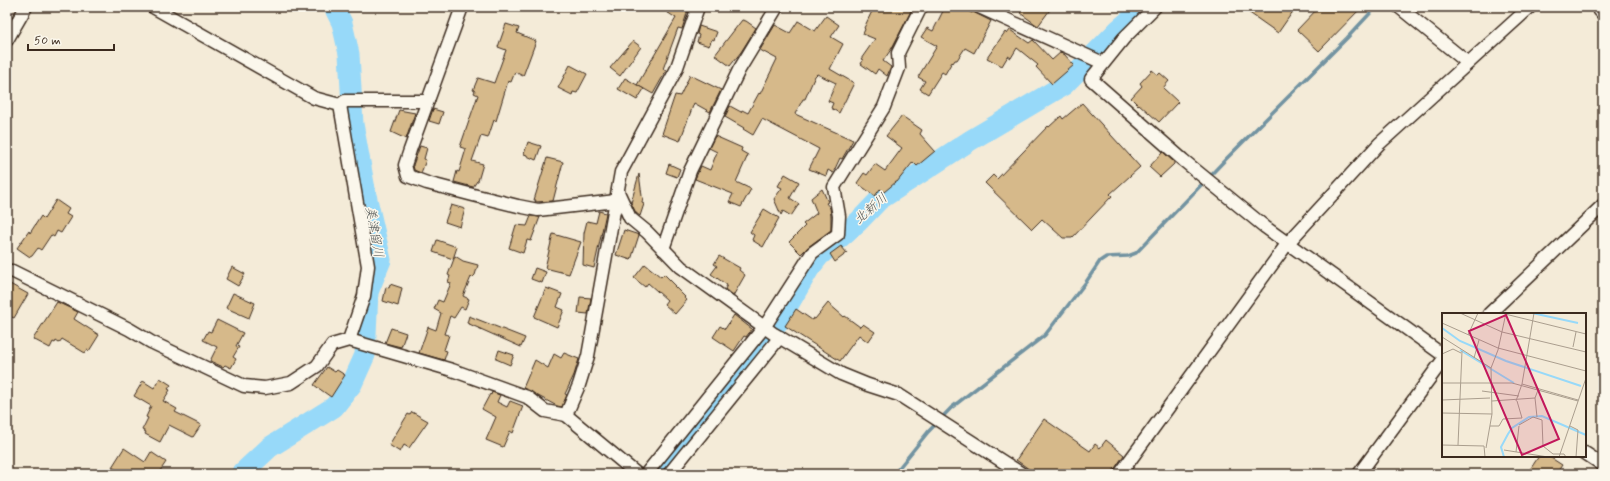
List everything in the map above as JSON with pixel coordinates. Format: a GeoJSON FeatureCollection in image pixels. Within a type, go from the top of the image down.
{"type":"FeatureCollection","features":[{"type":"Feature","properties":{"kind":"street"},"geometry":{"type":"LineString","coordinates":[[7,40],[26,7]]}},
{"type":"Feature","properties":{"kind":"street"},"geometry":{"type":"LineString","coordinates":[[153,7],[314,98],[342,103],[363,101],[428,101]]}},
{"type":"Feature","properties":{"kind":"street"},"geometry":{"type":"LineString","coordinates":[[462,7],[405,165],[408,176],[473,196],[538,210],[617,197]]}},
{"type":"Feature","properties":{"kind":"street"},"geometry":{"type":"LineString","coordinates":[[566,415],[579,385],[588,356],[621,172],[676,70],[698,7]]}},
{"type":"Feature","properties":{"kind":"street"},"geometry":{"type":"LineString","coordinates":[[663,249],[690,171],[739,70],[777,7]]}},
{"type":"Feature","properties":{"kind":"street"},"geometry":{"type":"LineString","coordinates":[[646,474],[765,326],[812,253],[838,234],[839,216],[834,187],[884,107],[899,68],[898,53],[921,7]]}},
{"type":"Feature","properties":{"kind":"street"},"geometry":{"type":"LineString","coordinates":[[979,7],[1100,62]]}},
{"type":"Feature","properties":{"kind":"street"},"geometry":{"type":"LineString","coordinates":[[1155,7],[1100,62],[1091,79],[1212,184],[1287,244],[1442,354]]}},
{"type":"Feature","properties":{"kind":"street"},"geometry":{"type":"LineString","coordinates":[[1399,7],[1468,64]]}},
{"type":"Feature","properties":{"kind":"street"},"geometry":{"type":"LineString","coordinates":[[1120,474],[1287,244],[1379,144],[1530,7]]}},
{"type":"Feature","properties":{"kind":"street"},"geometry":{"type":"LineString","coordinates":[[1597,7],[1603,14]]}},
{"type":"Feature","properties":{"kind":"street"},"geometry":{"type":"LineString","coordinates":[[342,103],[368,266],[364,296],[353,341]]}},
{"type":"Feature","properties":{"kind":"street"},"geometry":{"type":"LineString","coordinates":[[617,197],[630,218],[647,232],[681,267],[777,336],[841,374],[899,395],[947,424],[1022,474]]}},
{"type":"Feature","properties":{"kind":"street"},"geometry":{"type":"LineString","coordinates":[[1490,313],[1603,205]]}},
{"type":"Feature","properties":{"kind":"street"},"geometry":{"type":"LineString","coordinates":[[7,271],[12,270],[129,329],[151,342],[244,386],[265,388],[291,384],[317,366],[332,345],[353,341],[452,370],[527,397],[545,411],[566,415],[637,474]]}},
{"type":"Feature","properties":{"kind":"street"},"geometry":{"type":"LineString","coordinates":[[669,474],[777,336]]}},
{"type":"Feature","properties":{"kind":"street"},"geometry":{"type":"LineString","coordinates":[[1359,474],[1442,361]]}},
{"type":"Feature","properties":{"kind":"street"},"geometry":{"type":"LineString","coordinates":[[1586,454],[1603,465]]}},
{"type":"Feature","properties":{"kind":"building"},"geometry":{"type":"Polygon","coordinates":[[[659,7],[689,7],[682,29],[678,28],[663,69],[666,71],[653,94],[637,85],[676,18],[659,7]]]}},
{"type":"Feature","properties":{"kind":"building"},"geometry":{"type":"Polygon","coordinates":[[[874,7],[913,7],[892,48],[883,61],[891,67],[887,76],[878,69],[875,74],[861,64],[863,60],[861,59],[875,39],[863,34],[864,28],[874,7]]]}},
{"type":"Feature","properties":{"kind":"building"},"geometry":{"type":"Polygon","coordinates":[[[945,7],[959,7],[991,21],[974,53],[965,48],[957,60],[953,63],[952,62],[945,74],[942,72],[928,94],[920,89],[925,81],[918,77],[937,46],[921,37],[927,28],[933,31],[945,7]]]}},
{"type":"Feature","properties":{"kind":"building"},"geometry":{"type":"Polygon","coordinates":[[[1025,7],[1052,7],[1038,26],[1020,13],[1025,7]]]}},
{"type":"Feature","properties":{"kind":"building"},"geometry":{"type":"Polygon","coordinates":[[[1241,7],[1296,7],[1278,33],[1241,7]]]}},
{"type":"Feature","properties":{"kind":"building"},"geometry":{"type":"Polygon","coordinates":[[[1319,7],[1362,7],[1319,51],[1297,30],[1319,7]]]}},
{"type":"Feature","properties":{"kind":"building"},"geometry":{"type":"Polygon","coordinates":[[[826,16],[839,25],[831,37],[843,44],[830,69],[854,83],[839,113],[831,108],[833,103],[828,101],[836,83],[817,74],[805,99],[803,99],[795,114],[853,140],[842,159],[840,158],[833,173],[828,170],[826,176],[809,169],[819,149],[762,119],[753,135],[725,117],[730,106],[741,112],[742,110],[748,113],[759,93],[760,94],[777,59],[760,50],[775,25],[790,33],[798,21],[815,31],[826,16]]]}},
{"type":"Feature","properties":{"kind":"building"},"geometry":{"type":"Polygon","coordinates":[[[742,20],[756,28],[730,66],[715,55],[742,20]]]}},
{"type":"Feature","properties":{"kind":"building"},"geometry":{"type":"Polygon","coordinates":[[[506,24],[519,28],[517,33],[536,41],[523,76],[515,72],[511,82],[508,81],[496,121],[494,120],[488,138],[481,136],[472,161],[483,164],[478,181],[473,187],[454,182],[457,171],[459,172],[466,149],[460,147],[478,95],[474,93],[475,91],[473,90],[478,78],[494,83],[506,50],[498,47],[506,24]]]}},
{"type":"Feature","properties":{"kind":"building"},"geometry":{"type":"Polygon","coordinates":[[[699,26],[717,32],[714,40],[712,39],[709,46],[697,42],[699,26]]]}},
{"type":"Feature","properties":{"kind":"building"},"geometry":{"type":"Polygon","coordinates":[[[1010,30],[1029,43],[1033,40],[1052,60],[1061,52],[1074,65],[1052,84],[1036,67],[1038,65],[1017,48],[1011,58],[1008,56],[1002,66],[987,58],[1005,32],[1007,34],[1010,30]]]}},
{"type":"Feature","properties":{"kind":"building"},"geometry":{"type":"Polygon","coordinates":[[[633,41],[641,47],[620,76],[610,68],[633,41]]]}},
{"type":"Feature","properties":{"kind":"building"},"geometry":{"type":"Polygon","coordinates":[[[570,65],[587,74],[577,93],[573,92],[572,95],[558,88],[570,65]]]}},
{"type":"Feature","properties":{"kind":"building"},"geometry":{"type":"Polygon","coordinates":[[[1152,70],[1158,75],[1160,73],[1169,81],[1163,88],[1178,102],[1159,122],[1131,98],[1142,86],[1140,83],[1152,70]]]}},
{"type":"Feature","properties":{"kind":"building"},"geometry":{"type":"Polygon","coordinates":[[[690,75],[721,90],[710,112],[694,103],[680,141],[662,134],[675,95],[680,96],[690,75]]]}},
{"type":"Feature","properties":{"kind":"building"},"geometry":{"type":"Polygon","coordinates":[[[625,78],[644,89],[637,100],[618,89],[625,78]]]}},
{"type":"Feature","properties":{"kind":"building"},"geometry":{"type":"Polygon","coordinates":[[[1082,103],[1140,167],[1110,194],[1112,196],[1072,238],[1063,238],[1042,219],[1032,229],[985,183],[993,175],[997,179],[1048,126],[1049,127],[1061,116],[1063,119],[1082,103]]]}},
{"type":"Feature","properties":{"kind":"building"},"geometry":{"type":"Polygon","coordinates":[[[433,109],[443,112],[439,124],[429,121],[433,109]]]}},
{"type":"Feature","properties":{"kind":"building"},"geometry":{"type":"Polygon","coordinates":[[[399,110],[415,113],[406,139],[391,132],[399,110]]]}},
{"type":"Feature","properties":{"kind":"building"},"geometry":{"type":"Polygon","coordinates":[[[902,116],[922,130],[920,134],[935,151],[917,166],[913,162],[897,182],[884,192],[880,189],[875,196],[857,183],[864,173],[867,175],[875,164],[885,171],[902,148],[886,136],[902,116]]]}},
{"type":"Feature","properties":{"kind":"building"},"geometry":{"type":"Polygon","coordinates":[[[715,136],[742,148],[741,151],[748,155],[736,182],[751,189],[741,207],[729,202],[733,194],[695,179],[701,166],[710,170],[717,152],[709,148],[715,136]]]}},
{"type":"Feature","properties":{"kind":"building"},"geometry":{"type":"Polygon","coordinates":[[[528,142],[541,146],[536,160],[524,154],[528,142]]]}},
{"type":"Feature","properties":{"kind":"building"},"geometry":{"type":"Polygon","coordinates":[[[420,146],[427,148],[424,159],[426,160],[421,173],[414,170],[413,165],[420,146]]]}},
{"type":"Feature","properties":{"kind":"building"},"geometry":{"type":"Polygon","coordinates":[[[1163,152],[1174,162],[1174,164],[1160,177],[1149,167],[1163,152]]]}},
{"type":"Feature","properties":{"kind":"building"},"geometry":{"type":"Polygon","coordinates":[[[547,158],[563,162],[553,201],[535,202],[536,200],[534,200],[547,158]]]}},
{"type":"Feature","properties":{"kind":"building"},"geometry":{"type":"Polygon","coordinates":[[[669,164],[680,169],[677,177],[666,173],[669,164]]]}},
{"type":"Feature","properties":{"kind":"building"},"geometry":{"type":"Polygon","coordinates":[[[639,174],[643,197],[642,203],[644,204],[640,216],[636,213],[631,203],[639,174]]]}},
{"type":"Feature","properties":{"kind":"building"},"geometry":{"type":"Polygon","coordinates":[[[785,174],[799,182],[790,198],[799,204],[791,216],[783,211],[781,215],[774,199],[782,188],[778,186],[785,174]]]}},
{"type":"Feature","properties":{"kind":"building"},"geometry":{"type":"Polygon","coordinates":[[[822,189],[828,202],[826,203],[830,208],[831,230],[801,254],[789,242],[805,226],[803,224],[817,213],[811,198],[822,189]]]}},
{"type":"Feature","properties":{"kind":"building"},"geometry":{"type":"Polygon","coordinates":[[[56,200],[69,209],[66,214],[71,217],[61,233],[57,231],[54,237],[51,235],[41,250],[38,248],[30,257],[17,248],[29,231],[30,233],[41,216],[44,219],[56,200]]]}},
{"type":"Feature","properties":{"kind":"building"},"geometry":{"type":"Polygon","coordinates":[[[451,205],[465,209],[460,227],[445,222],[451,205]]]}},
{"type":"Feature","properties":{"kind":"building"},"geometry":{"type":"Polygon","coordinates":[[[764,209],[779,218],[763,247],[752,240],[754,235],[750,232],[764,209]]]}},
{"type":"Feature","properties":{"kind":"building"},"geometry":{"type":"Polygon","coordinates":[[[599,211],[606,213],[594,268],[583,265],[584,233],[587,221],[596,223],[599,211]]]}},
{"type":"Feature","properties":{"kind":"building"},"geometry":{"type":"Polygon","coordinates":[[[531,216],[540,217],[531,241],[527,240],[523,253],[509,248],[516,225],[527,226],[531,216]]]}},
{"type":"Feature","properties":{"kind":"building"},"geometry":{"type":"Polygon","coordinates":[[[624,230],[639,235],[631,260],[616,255],[624,230]]]}},
{"type":"Feature","properties":{"kind":"building"},"geometry":{"type":"Polygon","coordinates":[[[553,234],[581,242],[569,274],[545,268],[553,234]]]}},
{"type":"Feature","properties":{"kind":"building"},"geometry":{"type":"Polygon","coordinates":[[[437,240],[457,247],[453,259],[433,252],[437,240]]]}},
{"type":"Feature","properties":{"kind":"building"},"geometry":{"type":"Polygon","coordinates":[[[841,246],[847,253],[835,262],[830,254],[841,246]]]}},
{"type":"Feature","properties":{"kind":"building"},"geometry":{"type":"Polygon","coordinates":[[[455,256],[463,261],[478,265],[475,275],[472,278],[471,277],[463,296],[469,299],[465,309],[461,307],[454,318],[450,316],[444,334],[449,335],[444,350],[447,351],[444,360],[419,353],[428,327],[436,330],[441,313],[434,309],[438,300],[443,302],[451,283],[448,282],[450,276],[448,275],[455,256]]]}},
{"type":"Feature","properties":{"kind":"building"},"geometry":{"type":"Polygon","coordinates":[[[719,256],[740,268],[739,270],[745,275],[733,296],[725,289],[727,285],[711,274],[717,266],[714,264],[719,256]]]}},
{"type":"Feature","properties":{"kind":"building"},"geometry":{"type":"Polygon","coordinates":[[[645,264],[661,277],[664,274],[687,300],[675,314],[664,304],[667,300],[648,283],[645,287],[634,278],[645,264]]]}},
{"type":"Feature","properties":{"kind":"building"},"geometry":{"type":"Polygon","coordinates":[[[232,267],[245,274],[238,286],[226,279],[232,267]]]}},
{"type":"Feature","properties":{"kind":"building"},"geometry":{"type":"Polygon","coordinates":[[[535,268],[546,272],[542,283],[531,279],[535,268]]]}},
{"type":"Feature","properties":{"kind":"building"},"geometry":{"type":"Polygon","coordinates":[[[10,284],[28,294],[14,318],[7,315],[7,290],[10,284]]]}},
{"type":"Feature","properties":{"kind":"building"},"geometry":{"type":"Polygon","coordinates":[[[390,284],[402,288],[398,306],[383,301],[386,287],[389,288],[390,284]]]}},
{"type":"Feature","properties":{"kind":"building"},"geometry":{"type":"Polygon","coordinates":[[[546,288],[562,294],[557,307],[564,310],[557,327],[534,317],[546,288]]]}},
{"type":"Feature","properties":{"kind":"building"},"geometry":{"type":"Polygon","coordinates":[[[233,293],[255,303],[249,318],[226,308],[233,293]]]}},
{"type":"Feature","properties":{"kind":"building"},"geometry":{"type":"Polygon","coordinates":[[[580,297],[591,298],[588,314],[578,313],[580,297]]]}},
{"type":"Feature","properties":{"kind":"building"},"geometry":{"type":"Polygon","coordinates":[[[57,302],[78,312],[74,319],[99,335],[89,351],[87,350],[85,353],[62,339],[59,343],[56,341],[55,343],[53,342],[50,348],[33,339],[57,302]]]}},
{"type":"Feature","properties":{"kind":"building"},"geometry":{"type":"Polygon","coordinates":[[[828,303],[844,317],[845,316],[860,327],[863,324],[875,332],[868,342],[859,335],[840,361],[785,326],[796,309],[812,320],[813,318],[815,319],[828,303]]]}},
{"type":"Feature","properties":{"kind":"building"},"geometry":{"type":"Polygon","coordinates":[[[734,315],[752,329],[746,337],[744,336],[734,351],[713,337],[720,326],[725,329],[734,315]]]}},
{"type":"Feature","properties":{"kind":"building"},"geometry":{"type":"Polygon","coordinates":[[[469,316],[525,338],[521,347],[467,323],[469,316]]]}},
{"type":"Feature","properties":{"kind":"building"},"geometry":{"type":"Polygon","coordinates":[[[217,320],[243,333],[236,346],[239,347],[233,357],[236,359],[231,368],[225,365],[223,367],[210,361],[217,347],[203,340],[208,331],[211,332],[217,320]]]}},
{"type":"Feature","properties":{"kind":"building"},"geometry":{"type":"Polygon","coordinates":[[[391,328],[406,333],[401,347],[385,343],[391,328]]]}},
{"type":"Feature","properties":{"kind":"building"},"geometry":{"type":"Polygon","coordinates":[[[499,350],[514,355],[510,365],[496,359],[499,350]]]}},
{"type":"Feature","properties":{"kind":"building"},"geometry":{"type":"Polygon","coordinates":[[[564,353],[579,359],[574,375],[565,394],[567,395],[562,407],[557,406],[523,388],[535,360],[548,368],[554,354],[561,358],[564,353]]]}},
{"type":"Feature","properties":{"kind":"building"},"geometry":{"type":"Polygon","coordinates":[[[327,367],[335,372],[337,370],[345,375],[331,397],[314,385],[327,367]]]}},
{"type":"Feature","properties":{"kind":"building"},"geometry":{"type":"Polygon","coordinates":[[[160,378],[171,385],[168,389],[170,390],[163,401],[177,409],[175,412],[201,425],[193,437],[169,425],[160,442],[145,434],[146,432],[142,430],[148,418],[146,417],[151,406],[134,396],[143,381],[154,388],[160,378]]]}},
{"type":"Feature","properties":{"kind":"building"},"geometry":{"type":"Polygon","coordinates":[[[492,392],[500,395],[497,402],[507,407],[510,401],[523,406],[513,433],[510,431],[503,447],[486,440],[496,417],[482,409],[492,392]]]}},
{"type":"Feature","properties":{"kind":"building"},"geometry":{"type":"Polygon","coordinates":[[[412,412],[428,421],[409,448],[404,445],[400,452],[389,445],[408,414],[410,415],[412,412]]]}},
{"type":"Feature","properties":{"kind":"building"},"geometry":{"type":"Polygon","coordinates":[[[1044,419],[1090,451],[1095,444],[1100,448],[1106,440],[1124,455],[1111,474],[1036,474],[1016,460],[1044,419]]]}},
{"type":"Feature","properties":{"kind":"building"},"geometry":{"type":"Polygon","coordinates":[[[124,448],[145,462],[151,452],[166,462],[158,474],[123,474],[112,467],[124,448]]]}},
{"type":"Feature","properties":{"kind":"building"},"geometry":{"type":"Polygon","coordinates":[[[1538,457],[1550,457],[1562,465],[1556,474],[1527,474],[1538,457]]]}},
{"type":"Feature","properties":{"kind":"waterway","name":"美津留川"},"geometry":{"type":"LineString","coordinates":[[241,474],[270,447],[334,407],[352,384],[365,355],[368,292],[381,260],[366,195],[353,124],[349,54],[342,23],[334,7]]}},
{"type":"Feature","properties":{"kind":"waterway","name":"北新川"},"geometry":{"type":"LineString","coordinates":[[656,474],[779,321],[809,269],[819,256],[859,221],[879,200],[971,140],[1064,85],[1118,30],[1145,7]]}},
{"type":"Feature","properties":{"kind":"waterway"},"geometry":{"type":"LineString","coordinates":[[894,474],[928,432],[951,408],[1045,335],[1086,282],[1100,261],[1106,257],[1128,256],[1136,253],[1226,159],[1376,7]]}}]}
